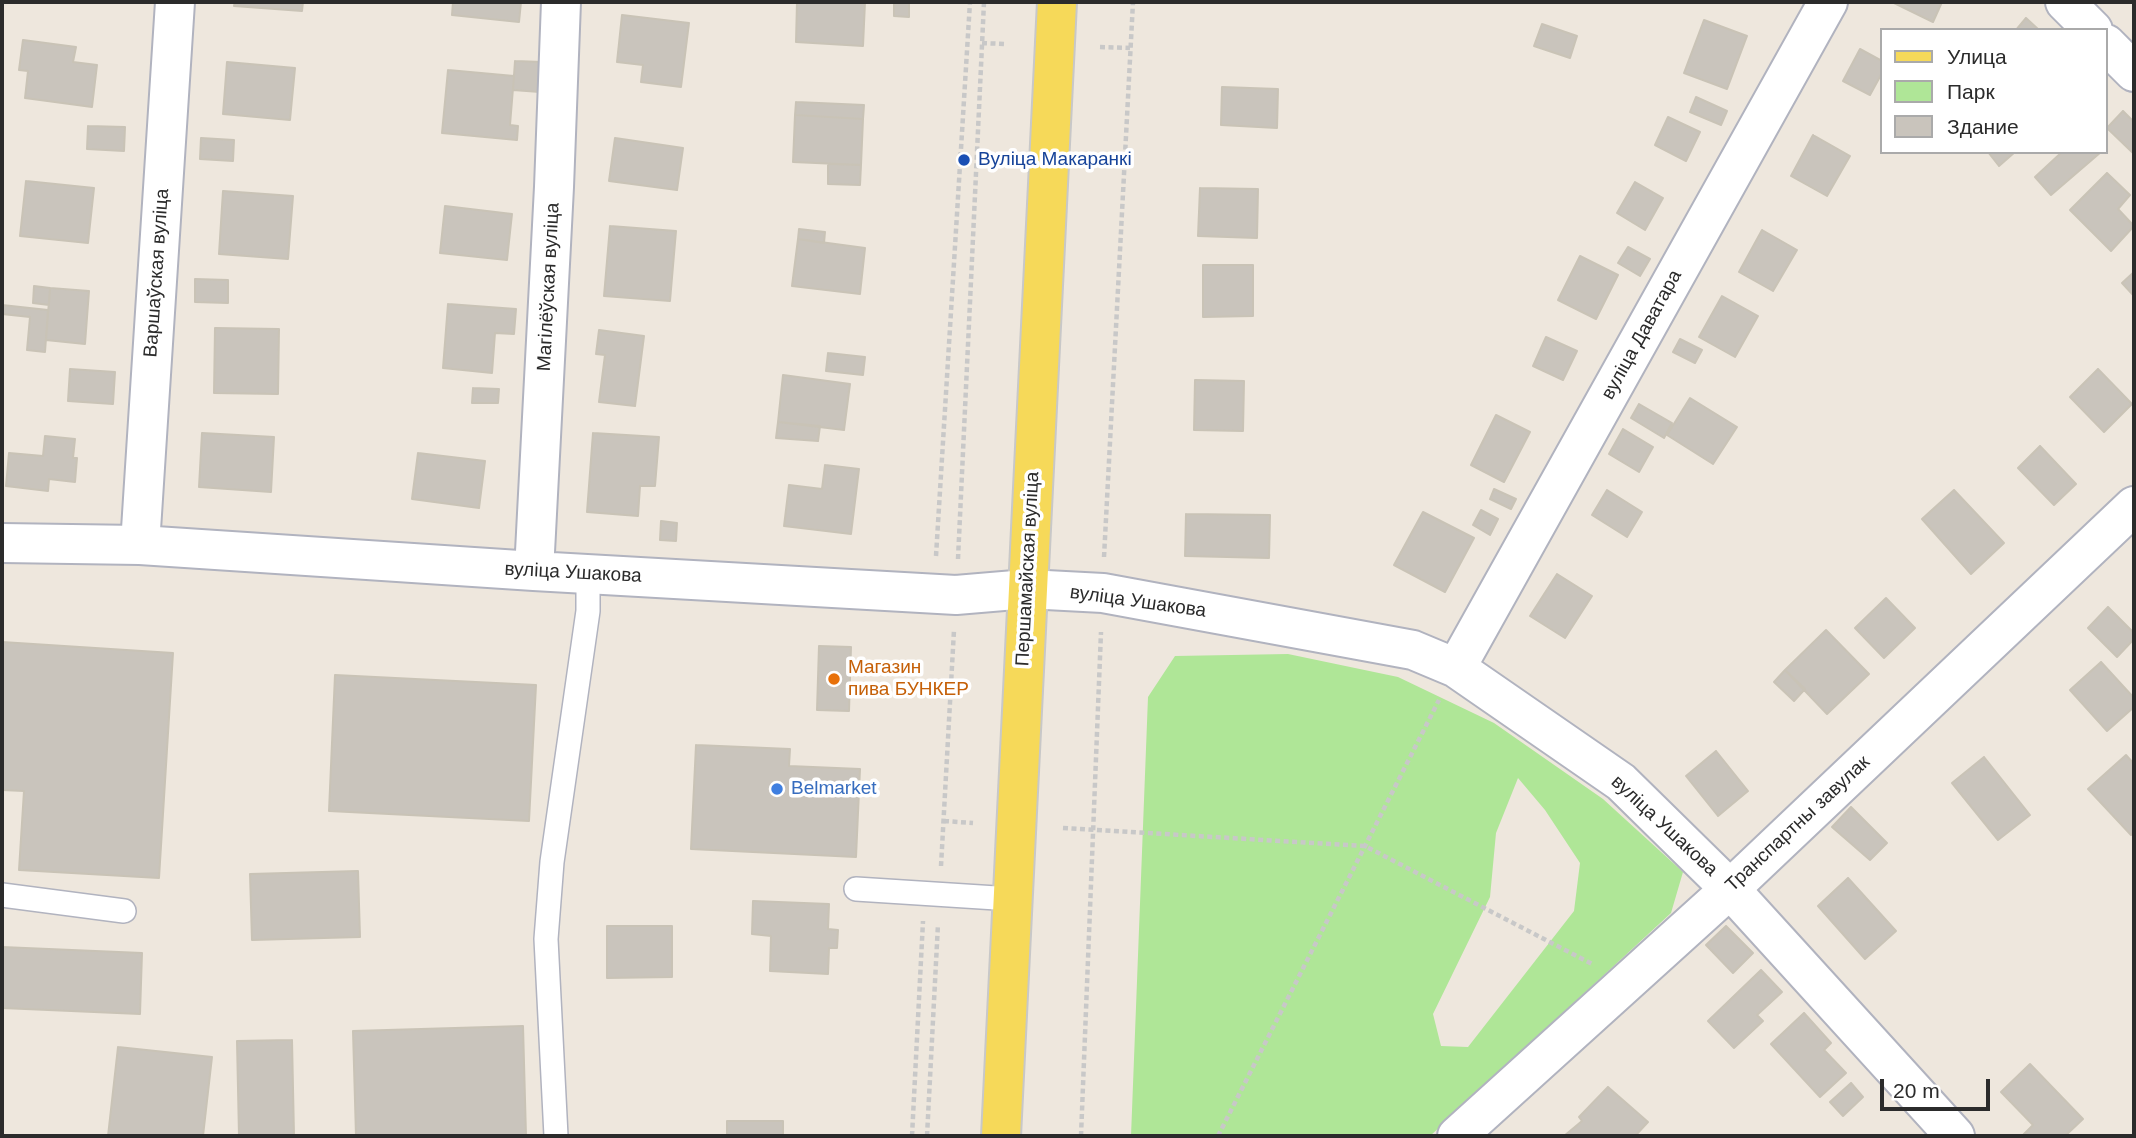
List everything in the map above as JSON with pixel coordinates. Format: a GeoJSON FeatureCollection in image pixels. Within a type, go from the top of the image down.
{"type":"FeatureCollection","features":[{"type":"Feature","properties":{"kind":"main road","name":"Першамайская вуліца"},"geometry":{"type":"LineString","coordinates":[[1002,1136],[1057,2]]}},
{"type":"Feature","properties":{"kind":"street","name":"Варшаўская вуліца"},"geometry":{"type":"LineString","coordinates":[[140,545],[175,2]]}},
{"type":"Feature","properties":{"kind":"street","name":"Магілёўская вуліца"},"geometry":{"type":"LineString","coordinates":[[534,571],[561,2]]}},
{"type":"Feature","properties":{"kind":"street","name":"вуліца Даватара"},"geometry":{"type":"LineString","coordinates":[[1455,668],[1828,2]]}},
{"type":"Feature","properties":{"kind":"street"},"geometry":{"type":"LineString","coordinates":[[2065,2],[2090,28]]}},
{"type":"Feature","properties":{"kind":"street"},"geometry":{"type":"LineString","coordinates":[[2108,46],[2134,72]]}},
{"type":"Feature","properties":{"kind":"street","name":"Транспартны завулак"},"geometry":{"type":"LineString","coordinates":[[1457,1136],[1730,889],[2134,506]]}},
{"type":"Feature","properties":{"kind":"street","name":"вуліца Ушакова"},"geometry":{"type":"LineString","coordinates":[[2,543],[140,545],[588,575],[934,594],[956,595],[1027,589],[1102,593],[1413,650],[1455,668],[1621,782],[1730,889],[1955,1136]]}},
{"type":"Feature","properties":{"kind":"lane"},"geometry":{"type":"LineString","coordinates":[[556,1136],[546,939],[552,862],[588,611],[588,575]]}},
{"type":"Feature","properties":{"kind":"lane"},"geometry":{"type":"LineString","coordinates":[[856,889],[1012,899]]}},
{"type":"Feature","properties":{"kind":"lane"},"geometry":{"type":"LineString","coordinates":[[2,895],[124,911]]}},
{"type":"Feature","properties":{"kind":"path"},"geometry":{"type":"LineString","coordinates":[[934,594],[970,2]]}},
{"type":"Feature","properties":{"kind":"path"},"geometry":{"type":"LineString","coordinates":[[982,43],[1004,44]]}},
{"type":"Feature","properties":{"kind":"path"},"geometry":{"type":"LineString","coordinates":[[1100,47],[1130,48]]}},
{"type":"Feature","properties":{"kind":"path"},"geometry":{"type":"LineString","coordinates":[[1218,1136],[1455,668]]}},
{"type":"Feature","properties":{"kind":"path"},"geometry":{"type":"LineString","coordinates":[[944,821],[973,823]]}},
{"type":"Feature","properties":{"kind":"path"},"geometry":{"type":"LineString","coordinates":[[1063,828],[1365,846],[1627,982]]}},
{"type":"Feature","properties":{"kind":"path"},"geometry":{"type":"LineString","coordinates":[[912,1136],[925,892]]}},
{"type":"Feature","properties":{"kind":"green space"},"geometry":{"type":"Polygon","coordinates":[[[1288,654],[1398,677],[1494,723],[1603,799],[1683,872],[1671,913],[1430,1136],[1131,1136],[1148,697],[1175,656],[1288,654]],[[1518,778],[1496,833],[1490,897],[1433,1014],[1441,1046],[1468,1047],[1574,911],[1580,863],[1545,810],[1518,778]]]}},
{"type":"Feature","properties":{"kind":"building"},"geometry":{"type":"Polygon","coordinates":[[[235,2],[303,2],[302,11],[234,6],[235,2]]]}},
{"type":"Feature","properties":{"kind":"building"},"geometry":{"type":"Polygon","coordinates":[[[453,2],[521,2],[519,22],[452,15],[453,2]]]}},
{"type":"Feature","properties":{"kind":"building"},"geometry":{"type":"Polygon","coordinates":[[[797,2],[865,2],[863,46],[796,42],[797,2]]]}},
{"type":"Feature","properties":{"kind":"building"},"geometry":{"type":"Polygon","coordinates":[[[1892,2],[1942,2],[1933,22],[1892,2]]]}},
{"type":"Feature","properties":{"kind":"building"},"geometry":{"type":"Polygon","coordinates":[[[894,3],[909,3],[909,17],[894,16],[894,3]]]}},
{"type":"Feature","properties":{"kind":"building"},"geometry":{"type":"Polygon","coordinates":[[[622,15],[689,23],[681,87],[641,82],[643,65],[617,62],[622,15]]]}},
{"type":"Feature","properties":{"kind":"building"},"geometry":{"type":"Polygon","coordinates":[[[2026,18],[2037,28],[2018,28],[2026,18]]]}},
{"type":"Feature","properties":{"kind":"building"},"geometry":{"type":"Polygon","coordinates":[[[1704,20],[1747,36],[1727,89],[1684,73],[1704,20]]]}},
{"type":"Feature","properties":{"kind":"building"},"geometry":{"type":"Polygon","coordinates":[[[1542,24],[1577,36],[1570,58],[1534,46],[1542,24]]]}},
{"type":"Feature","properties":{"kind":"building"},"geometry":{"type":"Polygon","coordinates":[[[23,40],[76,47],[73,62],[97,65],[92,107],[25,98],[28,71],[19,70],[23,40]]]}},
{"type":"Feature","properties":{"kind":"building"},"geometry":{"type":"Polygon","coordinates":[[[1860,49],[1881,60],[1881,75],[1870,95],[1843,81],[1860,49]]]}},
{"type":"Feature","properties":{"kind":"building"},"geometry":{"type":"Polygon","coordinates":[[[515,61],[542,62],[540,92],[513,90],[515,61]]]}},
{"type":"Feature","properties":{"kind":"building"},"geometry":{"type":"Polygon","coordinates":[[[227,62],[295,68],[290,120],[223,114],[227,62]]]}},
{"type":"Feature","properties":{"kind":"building"},"geometry":{"type":"Polygon","coordinates":[[[448,70],[514,76],[510,125],[518,126],[517,140],[442,133],[448,70]]]}},
{"type":"Feature","properties":{"kind":"building"},"geometry":{"type":"Polygon","coordinates":[[[1222,87],[1278,89],[1277,128],[1221,125],[1222,87]]]}},
{"type":"Feature","properties":{"kind":"building"},"geometry":{"type":"Polygon","coordinates":[[[1696,97],[1727,111],[1721,125],[1690,112],[1696,97]]]}},
{"type":"Feature","properties":{"kind":"building"},"geometry":{"type":"Polygon","coordinates":[[[796,102],[864,105],[863,119],[795,115],[796,102]]]}},
{"type":"Feature","properties":{"kind":"building"},"geometry":{"type":"Polygon","coordinates":[[[2123,111],[2134,122],[2134,154],[2108,129],[2123,111]]]}},
{"type":"Feature","properties":{"kind":"building"},"geometry":{"type":"Polygon","coordinates":[[[795,115],[863,119],[861,165],[793,162],[795,115]]]}},
{"type":"Feature","properties":{"kind":"building"},"geometry":{"type":"Polygon","coordinates":[[[1668,117],[1700,132],[1686,161],[1655,145],[1668,117]]]}},
{"type":"Feature","properties":{"kind":"building"},"geometry":{"type":"Polygon","coordinates":[[[88,126],[125,127],[124,151],[87,149],[88,126]]]}},
{"type":"Feature","properties":{"kind":"building"},"geometry":{"type":"Polygon","coordinates":[[[1813,135],[1850,156],[1827,196],[1791,176],[1813,135]]]}},
{"type":"Feature","properties":{"kind":"building"},"geometry":{"type":"Polygon","coordinates":[[[201,138],[234,140],[233,161],[200,159],[201,138]]]}},
{"type":"Feature","properties":{"kind":"building"},"geometry":{"type":"Polygon","coordinates":[[[615,138],[683,148],[677,190],[609,181],[615,138]]]}},
{"type":"Feature","properties":{"kind":"building"},"geometry":{"type":"Polygon","coordinates":[[[1990,154],[2013,154],[1999,166],[1990,154]]]}},
{"type":"Feature","properties":{"kind":"building"},"geometry":{"type":"Polygon","coordinates":[[[2060,154],[2099,154],[2051,195],[2035,177],[2060,154]]]}},
{"type":"Feature","properties":{"kind":"building"},"geometry":{"type":"Polygon","coordinates":[[[828,164],[861,165],[860,185],[828,184],[828,164]]]}},
{"type":"Feature","properties":{"kind":"building"},"geometry":{"type":"Polygon","coordinates":[[[2107,173],[2130,195],[2118,209],[2134,226],[2111,251],[2070,210],[2107,173]]]}},
{"type":"Feature","properties":{"kind":"building"},"geometry":{"type":"Polygon","coordinates":[[[26,181],[94,188],[88,243],[20,236],[26,181]]]}},
{"type":"Feature","properties":{"kind":"building"},"geometry":{"type":"Polygon","coordinates":[[[1635,182],[1663,198],[1645,230],[1617,213],[1635,182]]]}},
{"type":"Feature","properties":{"kind":"building"},"geometry":{"type":"Polygon","coordinates":[[[1200,188],[1258,189],[1257,238],[1198,236],[1200,188]]]}},
{"type":"Feature","properties":{"kind":"building"},"geometry":{"type":"Polygon","coordinates":[[[223,191],[293,196],[288,259],[219,254],[223,191]]]}},
{"type":"Feature","properties":{"kind":"building"},"geometry":{"type":"Polygon","coordinates":[[[445,206],[512,214],[507,260],[440,253],[445,206]]]}},
{"type":"Feature","properties":{"kind":"building"},"geometry":{"type":"Polygon","coordinates":[[[610,226],[676,231],[670,301],[604,296],[610,226]]]}},
{"type":"Feature","properties":{"kind":"building"},"geometry":{"type":"Polygon","coordinates":[[[799,229],[825,232],[824,243],[798,239],[799,229]]]}},
{"type":"Feature","properties":{"kind":"building"},"geometry":{"type":"Polygon","coordinates":[[[1762,230],[1797,250],[1773,291],[1739,272],[1762,230]]]}},
{"type":"Feature","properties":{"kind":"building"},"geometry":{"type":"Polygon","coordinates":[[[798,239],[865,248],[860,294],[792,286],[798,239]]]}},
{"type":"Feature","properties":{"kind":"building"},"geometry":{"type":"Polygon","coordinates":[[[1628,247],[1650,259],[1640,276],[1618,263],[1628,247]]]}},
{"type":"Feature","properties":{"kind":"building"},"geometry":{"type":"Polygon","coordinates":[[[1580,256],[1618,275],[1596,319],[1558,300],[1580,256]]]}},
{"type":"Feature","properties":{"kind":"building"},"geometry":{"type":"Polygon","coordinates":[[[1203,265],[1253,265],[1253,316],[1203,317],[1203,265]]]}},
{"type":"Feature","properties":{"kind":"building"},"geometry":{"type":"Polygon","coordinates":[[[2134,272],[2134,296],[2122,283],[2134,272]]]}},
{"type":"Feature","properties":{"kind":"building"},"geometry":{"type":"Polygon","coordinates":[[[195,279],[228,280],[228,303],[195,302],[195,279]]]}},
{"type":"Feature","properties":{"kind":"building"},"geometry":{"type":"Polygon","coordinates":[[[34,286],[50,288],[49,305],[33,303],[34,286]]]}},
{"type":"Feature","properties":{"kind":"building"},"geometry":{"type":"Polygon","coordinates":[[[50,288],[89,291],[85,344],[46,340],[50,288]]]}},
{"type":"Feature","properties":{"kind":"building"},"geometry":{"type":"Polygon","coordinates":[[[1722,296],[1758,316],[1735,357],[1699,337],[1722,296]]]}},
{"type":"Feature","properties":{"kind":"building"},"geometry":{"type":"Polygon","coordinates":[[[448,304],[516,309],[514,334],[495,333],[492,373],[443,368],[448,304]]]}},
{"type":"Feature","properties":{"kind":"building"},"geometry":{"type":"Polygon","coordinates":[[[2,305],[48,310],[45,352],[27,350],[30,317],[2,314],[2,305]]]}},
{"type":"Feature","properties":{"kind":"building"},"geometry":{"type":"Polygon","coordinates":[[[215,328],[279,329],[278,394],[214,393],[215,328]]]}},
{"type":"Feature","properties":{"kind":"building"},"geometry":{"type":"Polygon","coordinates":[[[599,330],[644,336],[635,406],[599,402],[605,355],[596,354],[599,330]]]}},
{"type":"Feature","properties":{"kind":"building"},"geometry":{"type":"Polygon","coordinates":[[[1546,337],[1577,351],[1563,380],[1533,366],[1546,337]]]}},
{"type":"Feature","properties":{"kind":"building"},"geometry":{"type":"Polygon","coordinates":[[[1680,339],[1702,350],[1695,363],[1673,352],[1680,339]]]}},
{"type":"Feature","properties":{"kind":"building"},"geometry":{"type":"Polygon","coordinates":[[[828,353],[865,357],[863,375],[826,371],[828,353]]]}},
{"type":"Feature","properties":{"kind":"building"},"geometry":{"type":"Polygon","coordinates":[[[70,369],[115,372],[113,404],[68,401],[70,369]]]}},
{"type":"Feature","properties":{"kind":"building"},"geometry":{"type":"Polygon","coordinates":[[[2098,369],[2132,404],[2104,432],[2070,397],[2098,369]]]}},
{"type":"Feature","properties":{"kind":"building"},"geometry":{"type":"Polygon","coordinates":[[[783,375],[850,384],[844,430],[778,422],[783,375]]]}},
{"type":"Feature","properties":{"kind":"building"},"geometry":{"type":"Polygon","coordinates":[[[1195,380],[1244,381],[1243,431],[1194,430],[1195,380]]]}},
{"type":"Feature","properties":{"kind":"building"},"geometry":{"type":"Polygon","coordinates":[[[473,388],[499,389],[498,403],[472,403],[473,388]]]}},
{"type":"Feature","properties":{"kind":"building"},"geometry":{"type":"Polygon","coordinates":[[[1690,398],[1737,427],[1713,464],[1667,435],[1690,398]]]}},
{"type":"Feature","properties":{"kind":"building"},"geometry":{"type":"Polygon","coordinates":[[[1639,404],[1672,423],[1664,438],[1631,418],[1639,404]]]}},
{"type":"Feature","properties":{"kind":"building"},"geometry":{"type":"Polygon","coordinates":[[[1496,415],[1530,432],[1504,482],[1471,465],[1496,415]]]}},
{"type":"Feature","properties":{"kind":"building"},"geometry":{"type":"Polygon","coordinates":[[[778,422],[820,426],[818,441],[776,438],[778,422]]]}},
{"type":"Feature","properties":{"kind":"building"},"geometry":{"type":"Polygon","coordinates":[[[1623,429],[1653,447],[1639,472],[1609,454],[1623,429]]]}},
{"type":"Feature","properties":{"kind":"building"},"geometry":{"type":"Polygon","coordinates":[[[202,433],[274,437],[271,492],[199,487],[202,433]]]}},
{"type":"Feature","properties":{"kind":"building"},"geometry":{"type":"Polygon","coordinates":[[[593,433],[659,437],[655,486],[640,486],[638,516],[587,512],[593,433]]]}},
{"type":"Feature","properties":{"kind":"building"},"geometry":{"type":"Polygon","coordinates":[[[45,436],[75,439],[75,482],[49,479],[48,491],[6,486],[9,453],[43,456],[45,436]]]}},
{"type":"Feature","properties":{"kind":"building"},"geometry":{"type":"Polygon","coordinates":[[[2040,446],[2076,484],[2054,505],[2018,468],[2040,446]]]}},
{"type":"Feature","properties":{"kind":"building"},"geometry":{"type":"Polygon","coordinates":[[[418,453],[485,461],[479,508],[412,499],[418,453]]]}},
{"type":"Feature","properties":{"kind":"building"},"geometry":{"type":"Polygon","coordinates":[[[825,465],[859,469],[851,534],[784,526],[789,485],[822,489],[825,465]]]}},
{"type":"Feature","properties":{"kind":"building"},"geometry":{"type":"Polygon","coordinates":[[[1494,489],[1516,499],[1511,509],[1490,499],[1494,489]]]}},
{"type":"Feature","properties":{"kind":"building"},"geometry":{"type":"Polygon","coordinates":[[[1607,490],[1642,512],[1627,537],[1592,515],[1607,490]]]}},
{"type":"Feature","properties":{"kind":"building"},"geometry":{"type":"Polygon","coordinates":[[[1954,490],[2004,543],[1971,574],[1922,519],[1954,490]]]}},
{"type":"Feature","properties":{"kind":"building"},"geometry":{"type":"Polygon","coordinates":[[[1481,510],[1498,519],[1490,535],[1473,525],[1481,510]]]}},
{"type":"Feature","properties":{"kind":"building"},"geometry":{"type":"Polygon","coordinates":[[[1423,512],[1474,538],[1445,592],[1394,565],[1423,512]]]}},
{"type":"Feature","properties":{"kind":"building"},"geometry":{"type":"Polygon","coordinates":[[[1186,514],[1270,515],[1269,558],[1185,556],[1186,514]]]}},
{"type":"Feature","properties":{"kind":"building"},"geometry":{"type":"Polygon","coordinates":[[[661,521],[677,523],[676,541],[660,540],[661,521]]]}},
{"type":"Feature","properties":{"kind":"building"},"geometry":{"type":"Polygon","coordinates":[[[1557,574],[1592,596],[1565,638],[1530,616],[1557,574]]]}},
{"type":"Feature","properties":{"kind":"building"},"geometry":{"type":"Polygon","coordinates":[[[1886,598],[1915,628],[1884,658],[1855,628],[1886,598]]]}},
{"type":"Feature","properties":{"kind":"building"},"geometry":{"type":"Polygon","coordinates":[[[2108,607],[2134,633],[2134,639],[2117,657],[2088,628],[2108,607]]]}},
{"type":"Feature","properties":{"kind":"building"},"geometry":{"type":"Polygon","coordinates":[[[1826,630],[1869,674],[1827,714],[1785,670],[1826,630]]]}},
{"type":"Feature","properties":{"kind":"building"},"geometry":{"type":"Polygon","coordinates":[[[2,642],[173,653],[159,878],[19,870],[24,791],[2,790],[2,642]]]}},
{"type":"Feature","properties":{"kind":"building","name":"Магазин пива БУНКЕР"},"geometry":{"type":"Polygon","coordinates":[[[819,646],[851,647],[849,711],[817,710],[819,646]]]}},
{"type":"Feature","properties":{"kind":"building"},"geometry":{"type":"Polygon","coordinates":[[[2101,662],[2134,698],[2134,707],[2107,731],[2070,690],[2101,662]]]}},
{"type":"Feature","properties":{"kind":"building"},"geometry":{"type":"Polygon","coordinates":[[[1785,670],[1805,689],[1794,701],[1774,682],[1785,670]]]}},
{"type":"Feature","properties":{"kind":"building"},"geometry":{"type":"Polygon","coordinates":[[[335,675],[536,685],[529,821],[329,811],[335,675]]]}},
{"type":"Feature","properties":{"kind":"building","name":"Belmarket"},"geometry":{"type":"Polygon","coordinates":[[[696,745],[790,749],[789,766],[860,769],[856,857],[691,849],[696,745]]]}},
{"type":"Feature","properties":{"kind":"building"},"geometry":{"type":"Polygon","coordinates":[[[1716,751],[1748,791],[1718,816],[1686,776],[1716,751]]]}},
{"type":"Feature","properties":{"kind":"building"},"geometry":{"type":"Polygon","coordinates":[[[2126,755],[2134,764],[2134,832],[2131,835],[2088,789],[2126,755]]]}},
{"type":"Feature","properties":{"kind":"building"},"geometry":{"type":"Polygon","coordinates":[[[1984,757],[2030,815],[1998,840],[1952,783],[1984,757]]]}},
{"type":"Feature","properties":{"kind":"building"},"geometry":{"type":"Polygon","coordinates":[[[1851,807],[1887,843],[1870,860],[1832,827],[1851,807]]]}},
{"type":"Feature","properties":{"kind":"building"},"geometry":{"type":"Polygon","coordinates":[[[358,871],[360,937],[252,940],[250,874],[358,871]]]}},
{"type":"Feature","properties":{"kind":"building"},"geometry":{"type":"Polygon","coordinates":[[[1848,878],[1896,931],[1865,959],[1818,906],[1848,878]]]}},
{"type":"Feature","properties":{"kind":"building"},"geometry":{"type":"Polygon","coordinates":[[[753,901],[829,904],[828,929],[838,930],[837,948],[829,948],[828,974],[770,971],[771,936],[752,934],[753,901]]]}},
{"type":"Feature","properties":{"kind":"building"},"geometry":{"type":"Polygon","coordinates":[[[607,926],[672,926],[672,977],[607,978],[607,926]]]}},
{"type":"Feature","properties":{"kind":"building"},"geometry":{"type":"Polygon","coordinates":[[[1726,926],[1753,953],[1733,973],[1706,945],[1726,926]]]}},
{"type":"Feature","properties":{"kind":"building"},"geometry":{"type":"Polygon","coordinates":[[[2,947],[142,953],[140,1014],[2,1008],[2,947]]]}},
{"type":"Feature","properties":{"kind":"building"},"geometry":{"type":"Polygon","coordinates":[[[1761,970],[1782,992],[1757,1015],[1763,1021],[1734,1048],[1708,1021],[1761,970]]]}},
{"type":"Feature","properties":{"kind":"building"},"geometry":{"type":"Polygon","coordinates":[[[1804,1013],[1831,1043],[1824,1050],[1846,1073],[1820,1097],[1771,1044],[1804,1013]]]}},
{"type":"Feature","properties":{"kind":"building"},"geometry":{"type":"Polygon","coordinates":[[[523,1026],[526,1136],[356,1136],[353,1031],[523,1026]]]}},
{"type":"Feature","properties":{"kind":"building"},"geometry":{"type":"Polygon","coordinates":[[[292,1040],[294,1136],[239,1136],[237,1041],[292,1040]]]}},
{"type":"Feature","properties":{"kind":"building"},"geometry":{"type":"Polygon","coordinates":[[[118,1047],[212,1057],[203,1136],[108,1136],[118,1047]]]}},
{"type":"Feature","properties":{"kind":"building"},"geometry":{"type":"Polygon","coordinates":[[[2030,1064],[2083,1119],[2065,1136],[2022,1136],[2033,1125],[2001,1092],[2030,1064]]]}},
{"type":"Feature","properties":{"kind":"building"},"geometry":{"type":"Polygon","coordinates":[[[1851,1083],[1863,1097],[1843,1116],[1830,1102],[1851,1083]]]}},
{"type":"Feature","properties":{"kind":"building"},"geometry":{"type":"Polygon","coordinates":[[[1608,1087],[1648,1122],[1635,1136],[1564,1136],[1582,1121],[1579,1117],[1608,1087]]]}},
{"type":"Feature","properties":{"kind":"building"},"geometry":{"type":"Polygon","coordinates":[[[727,1121],[783,1121],[783,1136],[727,1136],[727,1121]]]}},
{"type":"Feature","properties":{"kind":"place","name":"Вуліца Макаранкі"},"geometry":{"type":"Point","coordinates":[964,160]}},
{"type":"Feature","properties":{"kind":"place","name":"Магазин пива БУНКЕР"},"geometry":{"type":"Point","coordinates":[834,679]}},
{"type":"Feature","properties":{"kind":"place","name":"Belmarket"},"geometry":{"type":"Point","coordinates":[777,789]}}]}
